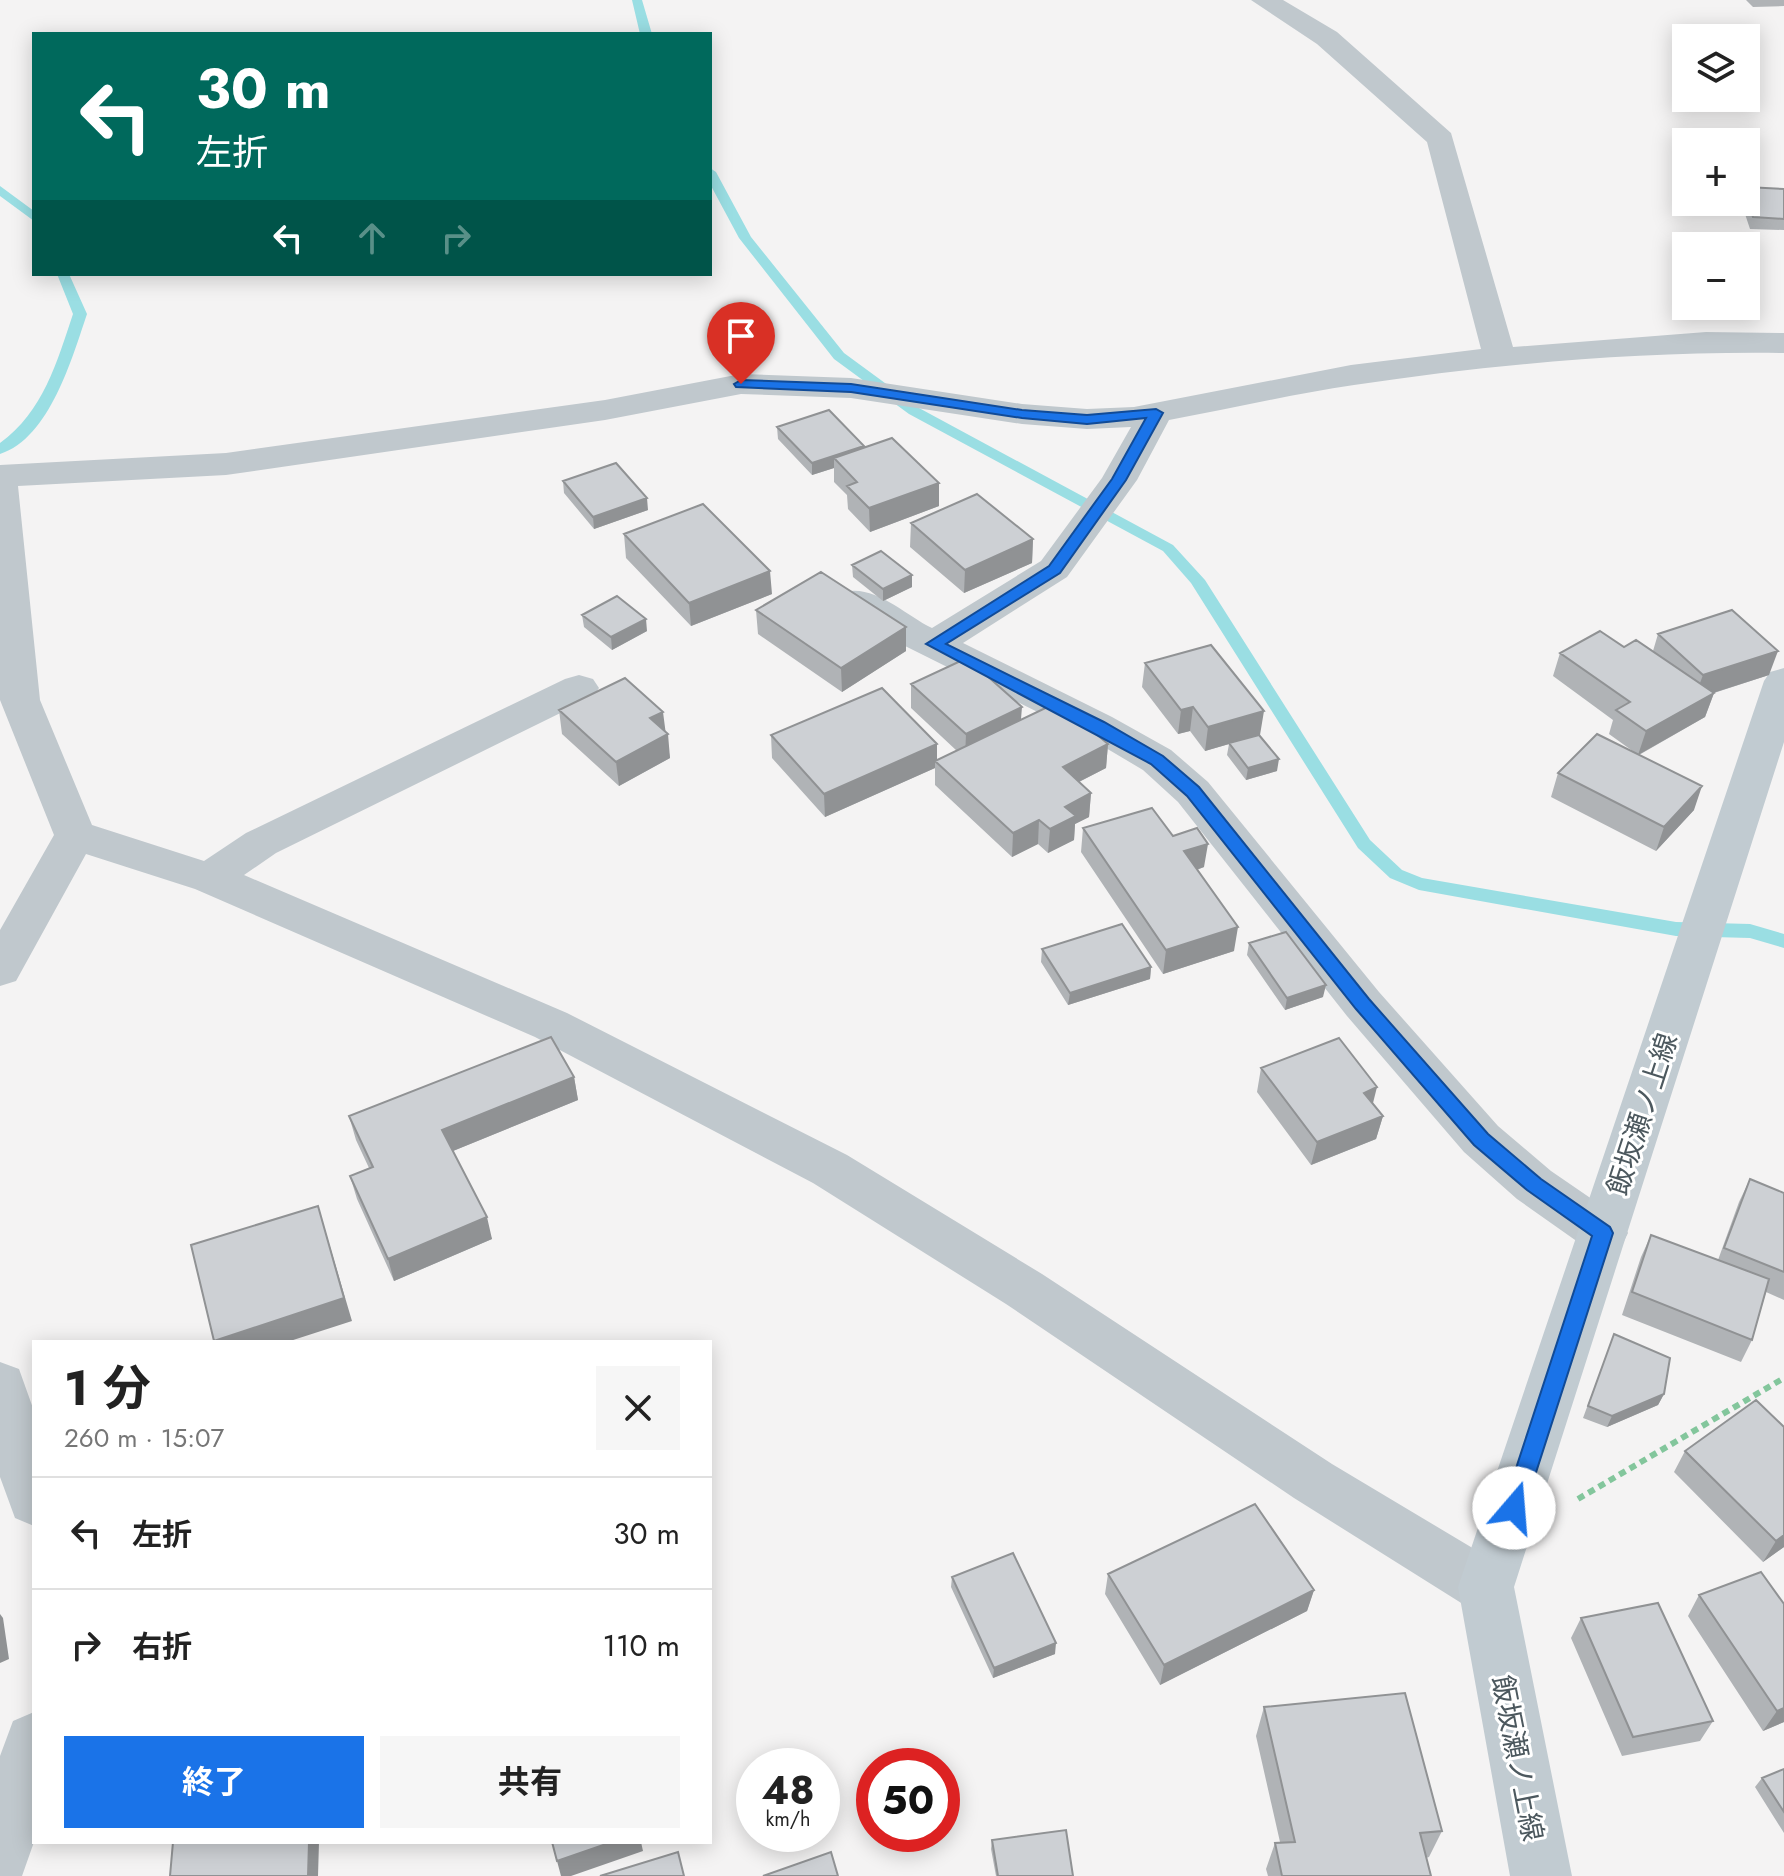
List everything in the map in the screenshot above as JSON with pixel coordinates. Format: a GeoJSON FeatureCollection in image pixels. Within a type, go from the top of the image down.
{"type":"FeatureCollection","features":[{"type":"Feature","properties":{"kind":"main road","name":"飯坂瀬ノ上線"},"geometry":{"type":"LineString","coordinates":[[1541,1876],[1486,1587],[1784,681]]}},
{"type":"Feature","properties":{"kind":"street"},"geometry":{"type":"LineString","coordinates":[[1264,0],[1327,38],[1441,139],[1500,358]]}},
{"type":"Feature","properties":{"kind":"street"},"geometry":{"type":"LineString","coordinates":[[0,476],[226,464],[605,410],[741,384],[851,388],[1022,414],[1087,419],[1156,413],[1351,375],[1500,358],[1706,342],[1784,343]]}},
{"type":"Feature","properties":{"kind":"street"},"geometry":{"type":"LineString","coordinates":[[934,644],[1054,569],[1119,480],[1156,413]]}},
{"type":"Feature","properties":{"kind":"street"},"geometry":{"type":"LineString","coordinates":[[0,482],[20,700],[75,835]]}},
{"type":"Feature","properties":{"kind":"street"},"geometry":{"type":"LineString","coordinates":[[838,588],[899,627],[1110,733],[1157,760],[1193,792],[1363,1004],[1481,1139],[1534,1185],[1603,1233]]}},
{"type":"Feature","properties":{"kind":"street"},"geometry":{"type":"LineString","coordinates":[[210,878],[261,843],[579,688]]}},
{"type":"Feature","properties":{"kind":"street"},"geometry":{"type":"LineString","coordinates":[[75,835],[210,878],[551,1025],[830,1169],[1024,1289],[1313,1481],[1486,1587]]}},
{"type":"Feature","properties":{"kind":"street"},"geometry":{"type":"LineString","coordinates":[[0,969],[75,835]]}},
{"type":"Feature","properties":{"kind":"street"},"geometry":{"type":"LineString","coordinates":[[0,1385],[32,1494]]}},
{"type":"Feature","properties":{"kind":"street"},"geometry":{"type":"LineString","coordinates":[[0,1854],[32,1748]]}},
{"type":"Feature","properties":{"kind":"path"},"geometry":{"type":"LineString","coordinates":[[1514,1508],[1556,1513],[1784,1378]]}},
{"type":"Feature","properties":{"kind":"building"},"geometry":{"type":"Polygon","coordinates":[[[1760,188],[1784,189],[1784,219],[1753,217],[1760,216],[1760,188]]]}},
{"type":"Feature","properties":{"kind":"building"},"geometry":{"type":"Polygon","coordinates":[[[829,410],[864,446],[812,463],[777,427],[829,410]]]}},
{"type":"Feature","properties":{"kind":"building"},"geometry":{"type":"Polygon","coordinates":[[[892,438],[939,483],[869,508],[847,486],[857,482],[834,458],[892,438]]]}},
{"type":"Feature","properties":{"kind":"building"},"geometry":{"type":"Polygon","coordinates":[[[616,463],[647,498],[593,517],[563,481],[616,463]]]}},
{"type":"Feature","properties":{"kind":"building"},"geometry":{"type":"Polygon","coordinates":[[[977,494],[1033,539],[965,570],[911,523],[977,494]]]}},
{"type":"Feature","properties":{"kind":"building"},"geometry":{"type":"Polygon","coordinates":[[[703,504],[770,571],[689,603],[624,534],[703,504]]]}},
{"type":"Feature","properties":{"kind":"building"},"geometry":{"type":"Polygon","coordinates":[[[881,551],[912,575],[883,589],[852,565],[881,551]]]}},
{"type":"Feature","properties":{"kind":"building"},"geometry":{"type":"Polygon","coordinates":[[[821,572],[906,627],[841,668],[756,610],[821,572]]]}},
{"type":"Feature","properties":{"kind":"building"},"geometry":{"type":"Polygon","coordinates":[[[617,596],[646,619],[611,637],[582,615],[617,596]]]}},
{"type":"Feature","properties":{"kind":"building"},"geometry":{"type":"Polygon","coordinates":[[[1732,610],[1778,651],[1703,675],[1658,634],[1732,610]]]}},
{"type":"Feature","properties":{"kind":"building"},"geometry":{"type":"Polygon","coordinates":[[[1600,631],[1624,647],[1636,640],[1714,693],[1646,731],[1616,710],[1630,702],[1560,653],[1600,631]]]}},
{"type":"Feature","properties":{"kind":"building"},"geometry":{"type":"Polygon","coordinates":[[[1211,645],[1264,711],[1208,727],[1193,707],[1181,710],[1145,663],[1211,645]]]}},
{"type":"Feature","properties":{"kind":"building"},"geometry":{"type":"Polygon","coordinates":[[[967,658],[1022,707],[966,734],[911,684],[967,658]]]}},
{"type":"Feature","properties":{"kind":"building"},"geometry":{"type":"Polygon","coordinates":[[[625,678],[663,712],[650,718],[668,734],[616,762],[559,710],[625,678]]]}},
{"type":"Feature","properties":{"kind":"building"},"geometry":{"type":"Polygon","coordinates":[[[882,688],[937,744],[824,794],[771,735],[882,688]]]}},
{"type":"Feature","properties":{"kind":"building"},"geometry":{"type":"Polygon","coordinates":[[[1058,702],[1108,744],[1063,767],[1091,793],[1065,807],[1076,816],[1050,829],[1039,820],[1013,833],[935,761],[1058,702]]]}},
{"type":"Feature","properties":{"kind":"building"},"geometry":{"type":"Polygon","coordinates":[[[1597,734],[1702,786],[1664,827],[1558,773],[1597,734]]]}},
{"type":"Feature","properties":{"kind":"building"},"geometry":{"type":"Polygon","coordinates":[[[1259,735],[1279,759],[1248,768],[1229,743],[1259,735]]]}},
{"type":"Feature","properties":{"kind":"building"},"geometry":{"type":"Polygon","coordinates":[[[1152,808],[1173,836],[1197,828],[1208,844],[1184,851],[1238,927],[1166,950],[1083,828],[1152,808]]]}},
{"type":"Feature","properties":{"kind":"building"},"geometry":{"type":"Polygon","coordinates":[[[1122,924],[1151,967],[1070,993],[1042,949],[1122,924]]]}},
{"type":"Feature","properties":{"kind":"building"},"geometry":{"type":"Polygon","coordinates":[[[1286,932],[1326,985],[1287,998],[1249,943],[1286,932]]]}},
{"type":"Feature","properties":{"kind":"building"},"geometry":{"type":"Polygon","coordinates":[[[551,1037],[574,1077],[442,1130],[487,1217],[388,1259],[350,1176],[373,1167],[349,1116],[551,1037]]]}},
{"type":"Feature","properties":{"kind":"building"},"geometry":{"type":"Polygon","coordinates":[[[1339,1038],[1377,1087],[1364,1093],[1383,1116],[1317,1142],[1261,1068],[1339,1038]]]}},
{"type":"Feature","properties":{"kind":"building"},"geometry":{"type":"Polygon","coordinates":[[[1750,1179],[1784,1193],[1784,1272],[1724,1248],[1750,1179]]]}},
{"type":"Feature","properties":{"kind":"building"},"geometry":{"type":"Polygon","coordinates":[[[318,1206],[344,1298],[214,1340],[191,1245],[318,1206]]]}},
{"type":"Feature","properties":{"kind":"building"},"geometry":{"type":"Polygon","coordinates":[[[1651,1235],[1769,1279],[1752,1340],[1632,1292],[1651,1235]]]}},
{"type":"Feature","properties":{"kind":"building"},"geometry":{"type":"Polygon","coordinates":[[[1614,1334],[1670,1358],[1664,1394],[1612,1416],[1588,1406],[1614,1334]]]}},
{"type":"Feature","properties":{"kind":"building"},"geometry":{"type":"Polygon","coordinates":[[[1756,1400],[1784,1427],[1784,1535],[1776,1541],[1685,1451],[1756,1400]]]}},
{"type":"Feature","properties":{"kind":"building"},"geometry":{"type":"Polygon","coordinates":[[[1255,1504],[1314,1590],[1164,1665],[1108,1574],[1255,1504]]]}},
{"type":"Feature","properties":{"kind":"building"},"geometry":{"type":"Polygon","coordinates":[[[1013,1553],[1056,1643],[994,1668],[952,1577],[1013,1553]]]}},
{"type":"Feature","properties":{"kind":"building"},"geometry":{"type":"Polygon","coordinates":[[[1761,1572],[1784,1604],[1784,1708],[1777,1711],[1699,1595],[1761,1572]]]}},
{"type":"Feature","properties":{"kind":"building"},"geometry":{"type":"Polygon","coordinates":[[[1658,1603],[1713,1721],[1633,1737],[1581,1618],[1658,1603]]]}},
{"type":"Feature","properties":{"kind":"building"},"geometry":{"type":"Polygon","coordinates":[[[1405,1693],[1442,1831],[1420,1833],[1431,1876],[1282,1876],[1275,1843],[1295,1842],[1264,1707],[1405,1693]]]}},
{"type":"Feature","properties":{"kind":"building"},"geometry":{"type":"Polygon","coordinates":[[[1784,1769],[1784,1812],[1762,1778],[1784,1769]]]}},
{"type":"Feature","properties":{"kind":"building"},"geometry":{"type":"Polygon","coordinates":[[[1066,1830],[1073,1876],[998,1876],[992,1840],[1066,1830]]]}},
{"type":"Feature","properties":{"kind":"building"},"geometry":{"type":"Polygon","coordinates":[[[173,1844],[309,1844],[308,1876],[170,1876],[173,1844]]]}},
{"type":"Feature","properties":{"kind":"building"},"geometry":{"type":"Polygon","coordinates":[[[553,1844],[606,1844],[557,1861],[553,1844]]]}},
{"type":"Feature","properties":{"kind":"building"},"geometry":{"type":"Polygon","coordinates":[[[678,1852],[684,1876],[600,1876],[678,1852]]]}},
{"type":"Feature","properties":{"kind":"building"},"geometry":{"type":"Polygon","coordinates":[[[831,1852],[838,1876],[763,1876],[831,1852]]]}},
{"type":"Feature","properties":{"kind":"waterway"},"geometry":{"type":"LineString","coordinates":[[637,0],[645,32]]}},
{"type":"Feature","properties":{"kind":"waterway"},"geometry":{"type":"LineString","coordinates":[[712,176],[745,238],[839,356],[914,411],[1168,548],[1197,580],[1364,844],[1396,874],[1419,884],[1676,929],[1750,931],[1784,941]]}},
{"type":"Feature","properties":{"kind":"waterway"},"geometry":{"type":"LineString","coordinates":[[0,190],[32,215]]}},
{"type":"Feature","properties":{"kind":"waterway"},"geometry":{"type":"LineString","coordinates":[[0,450],[17,438],[43,407],[67,353],[80,314],[64,276]]}},
{"type":"Feature","properties":{"kind":"route"},"geometry":{"type":"LineString","coordinates":[[741,384],[851,388],[949,400],[1022,414],[1087,419],[1156,413],[1119,480],[1054,569],[934,644],[1098,726],[1157,760],[1193,792],[1363,1004],[1481,1139],[1534,1185],[1603,1233],[1514,1508]]}}]}
